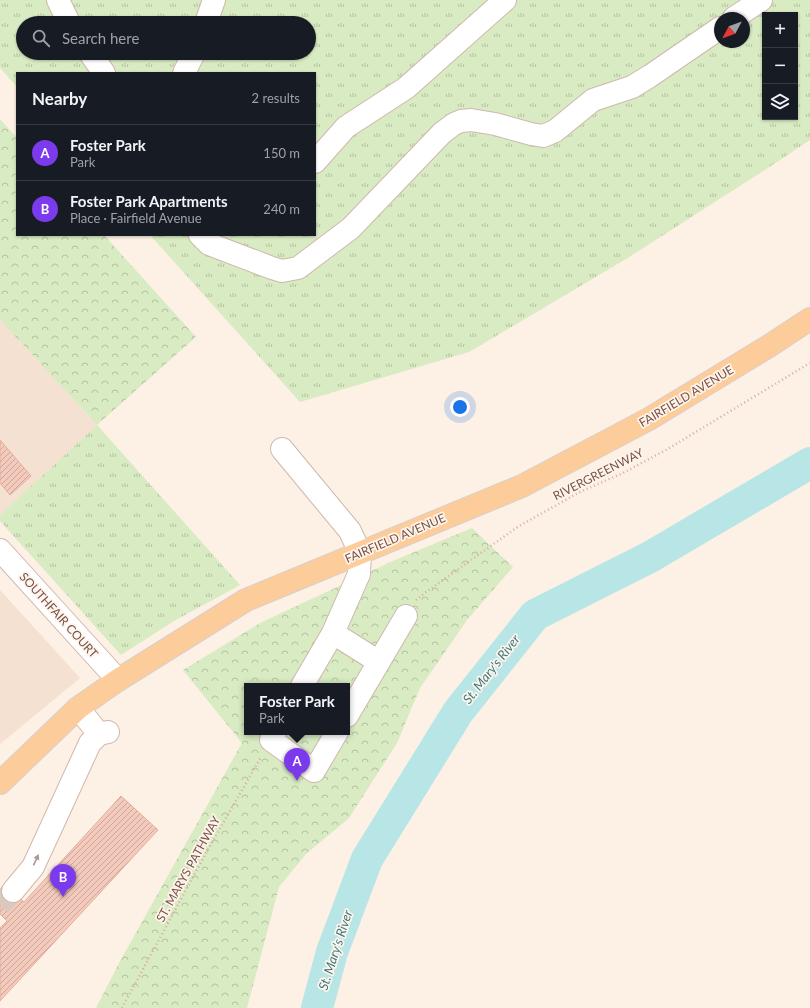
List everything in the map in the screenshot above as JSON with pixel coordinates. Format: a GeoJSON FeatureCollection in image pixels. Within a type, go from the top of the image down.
{"type":"FeatureCollection","features":[{"type":"Feature","properties":{"kind":"main road","name":"FAIRFIELD AVENUE"},"geometry":{"type":"LineString","coordinates":[[0,783],[78,708],[118,680],[246,600],[522,486],[649,419],[769,346],[810,319]]}},
{"type":"Feature","properties":{"kind":"street"},"geometry":{"type":"LineString","coordinates":[[58,0],[66,16]]}},
{"type":"Feature","properties":{"kind":"street"},"geometry":{"type":"LineString","coordinates":[[208,16],[214,0]]}},
{"type":"Feature","properties":{"kind":"street"},"geometry":{"type":"LineString","coordinates":[[316,161],[346,128],[406,88],[505,0]]}},
{"type":"Feature","properties":{"kind":"street"},"geometry":{"type":"LineString","coordinates":[[743,12],[761,0]]}},
{"type":"Feature","properties":{"kind":"street"},"geometry":{"type":"LineString","coordinates":[[201,236],[209,244],[272,268],[282,271],[298,268],[351,228],[442,133],[454,124],[461,121],[471,120],[495,124],[543,136],[555,131],[593,100],[632,87],[714,32]]}},
{"type":"Feature","properties":{"kind":"street"},"geometry":{"type":"LineString","coordinates":[[95,60],[103,72]]}},
{"type":"Feature","properties":{"kind":"street"},"geometry":{"type":"LineString","coordinates":[[184,72],[190,60]]}},
{"type":"Feature","properties":{"kind":"street"},"geometry":{"type":"LineString","coordinates":[[282,449],[350,531],[360,553],[359,574],[333,633],[304,683]]}},
{"type":"Feature","properties":{"kind":"street","name":"SOUTHFAIR COURT"},"geometry":{"type":"LineString","coordinates":[[0,550],[118,680]]}},
{"type":"Feature","properties":{"kind":"street"},"geometry":{"type":"LineString","coordinates":[[350,711],[406,616]]}},
{"type":"Feature","properties":{"kind":"street"},"geometry":{"type":"LineString","coordinates":[[333,633],[379,662]]}},
{"type":"Feature","properties":{"kind":"street"},"geometry":{"type":"LineString","coordinates":[[13,891],[33,867],[90,743],[104,733],[78,708]]}},
{"type":"Feature","properties":{"kind":"street"},"geometry":{"type":"LineString","coordinates":[[273,736],[314,771],[335,735]]}},
{"type":"Feature","properties":{"kind":"path","name":"RIVERGREENWAY"},"geometry":{"type":"LineString","coordinates":[[406,616],[415,600],[520,526],[580,492],[622,473],[666,450],[810,363]]}},
{"type":"Feature","properties":{"kind":"path","name":"ST. MARYS PATHWAY"},"geometry":{"type":"LineString","coordinates":[[122,1008],[273,736]]}},
{"type":"Feature","properties":{"kind":"shaded area"},"geometry":{"type":"Polygon","coordinates":[[[0,320],[97,425],[0,515],[0,320]]]}},
{"type":"Feature","properties":{"kind":"shaded area"},"geometry":{"type":"Polygon","coordinates":[[[0,590],[80,678],[0,744],[0,590]]]}},
{"type":"Feature","properties":{"kind":"green space"},"geometry":{"type":"Polygon","coordinates":[[[0,0],[810,0],[810,140],[626,259],[469,352],[300,402],[151,236],[316,236],[316,72],[16,72],[16,86],[0,68],[0,0]]]}},
{"type":"Feature","properties":{"kind":"green space"},"geometry":{"type":"Polygon","coordinates":[[[0,119],[16,137],[16,236],[105,236],[196,337],[97,425],[0,320],[0,119]]]}},
{"type":"Feature","properties":{"kind":"green space"},"geometry":{"type":"Polygon","coordinates":[[[97,425],[240,585],[174,621],[121,655],[0,521],[0,515],[97,425]]]}},
{"type":"Feature","properties":{"kind":"green space"},"geometry":{"type":"Polygon","coordinates":[[[472,528],[513,567],[467,620],[420,688],[397,743],[349,818],[306,854],[279,887],[247,1008],[96,1008],[119,963],[242,743],[183,670],[260,623],[395,560],[472,528]]]}},
{"type":"Feature","properties":{"kind":"building"},"geometry":{"type":"Polygon","coordinates":[[[0,440],[31,476],[10,495],[0,483],[0,440]]]}},
{"type":"Feature","properties":{"kind":"building"},"geometry":{"type":"Polygon","coordinates":[[[121,796],[158,830],[0,1001],[0,928],[7,921],[0,914],[0,889],[5,884],[24,902],[121,796]]]}},
{"type":"Feature","properties":{"kind":"waterway","name":"St. Mary's River"},"geometry":{"type":"LineString","coordinates":[[317,1008],[332,952],[367,859],[458,712],[535,615],[650,557],[810,463]]}},
{"type":"Feature","properties":{"kind":"tunnel"},"geometry":{"type":"LineString","coordinates":[[0,905],[13,891]]}},
{"type":"Feature","properties":{"kind":"place","name":"Foster Park"},"geometry":{"type":"Point","coordinates":[297,781]}},
{"type":"Feature","properties":{"kind":"place","name":"Foster Park Apartments"},"geometry":{"type":"Point","coordinates":[63,897]}}]}
